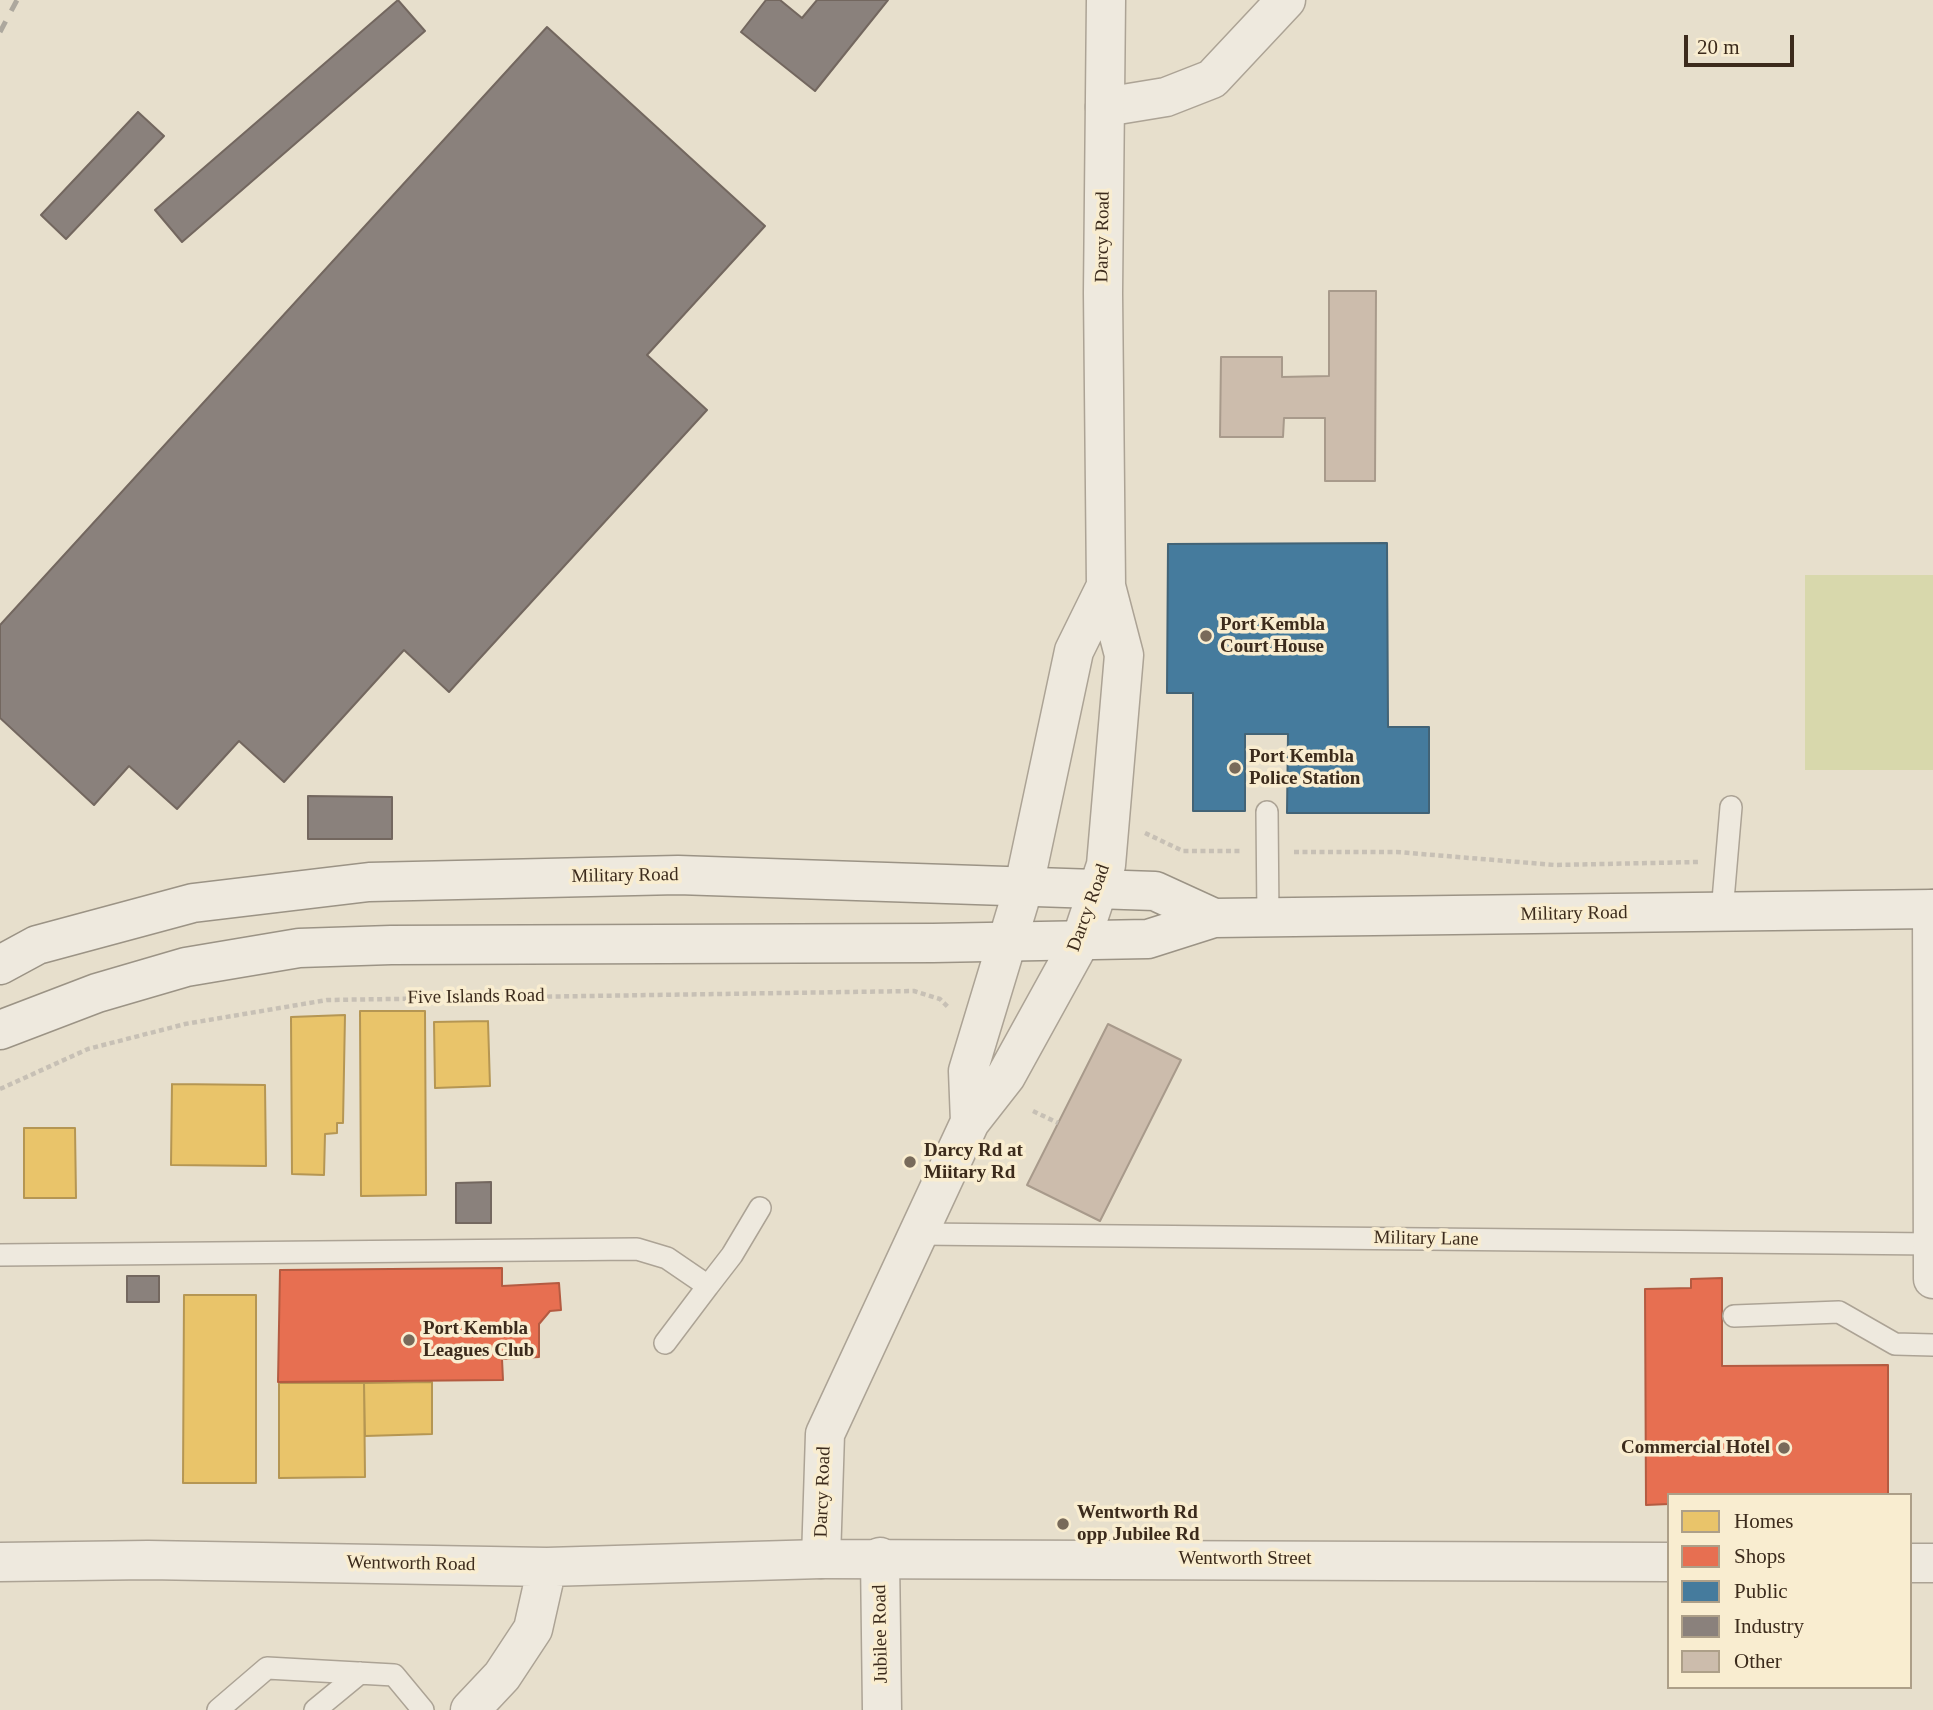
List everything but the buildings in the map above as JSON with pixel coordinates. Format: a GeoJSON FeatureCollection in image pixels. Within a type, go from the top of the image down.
{"type":"FeatureCollection","features":[{"type":"Feature","properties":{"kind":"street","name":"Darcy Road"},"geometry":{"type":"LineString","coordinates":[[821,1559],[825,1434],[970,1122],[1006,1076],[1081,940],[1106,865],[1124,656],[1106,586],[1103,293],[1106,0]]}},
{"type":"Feature","properties":{"kind":"street"},"geometry":{"type":"LineString","coordinates":[[1105,107],[1166,97],[1212,79],[1286,0]]}},
{"type":"Feature","properties":{"kind":"street","name":"Darcy Road"},"geometry":{"type":"LineString","coordinates":[[970,1122],[968,1071],[1024,886],[1074,651],[1106,586]]}},
{"type":"Feature","properties":{"kind":"street","name":"Military Road"},"geometry":{"type":"LineString","coordinates":[[0,965],[37,945],[193,903],[369,882],[678,875],[1154,891],[1214,918]]}},
{"type":"Feature","properties":{"kind":"street"},"geometry":{"type":"LineString","coordinates":[[1932,909],[1932,1256]]}},
{"type":"Feature","properties":{"kind":"street","name":"Military Road"},"geometry":{"type":"LineString","coordinates":[[0,1030],[57,1008],[186,967],[299,948],[1148,939],[1214,918],[1932,909]]}},
{"type":"Feature","properties":{"kind":"street","name":"Wentworth Street"},"geometry":{"type":"LineString","coordinates":[[821,1559],[880,1557],[1667,1562]]}},
{"type":"Feature","properties":{"kind":"street","name":"Jubilee Road"},"geometry":{"type":"LineString","coordinates":[[880,1557],[882,1710]]}},
{"type":"Feature","properties":{"kind":"street","name":"Wentworth Road"},"geometry":{"type":"LineString","coordinates":[[0,1562],[148,1560],[547,1567],[821,1559]]}},
{"type":"Feature","properties":{"kind":"street"},"geometry":{"type":"LineString","coordinates":[[1912,1563],[1933,1563]]}},
{"type":"Feature","properties":{"kind":"street"},"geometry":{"type":"LineString","coordinates":[[470,1710],[502,1676],[533,1629],[547,1567]]}},
{"type":"Feature","properties":{"kind":"lane"},"geometry":{"type":"LineString","coordinates":[[1722,912],[1731,807]]}},
{"type":"Feature","properties":{"kind":"lane"},"geometry":{"type":"LineString","coordinates":[[1267,812],[1268,918]]}},
{"type":"Feature","properties":{"kind":"lane"},"geometry":{"type":"LineString","coordinates":[[665,1343],[732,1255],[760,1208]]}},
{"type":"Feature","properties":{"kind":"lane","name":"Military Lane"},"geometry":{"type":"LineString","coordinates":[[919,1234],[1932,1256]]}},
{"type":"Feature","properties":{"kind":"lane"},"geometry":{"type":"LineString","coordinates":[[0,1255],[637,1250],[667,1258],[708,1286]]}},
{"type":"Feature","properties":{"kind":"lane"},"geometry":{"type":"LineString","coordinates":[[1734,1316],[1839,1312],[1895,1344],[1933,1345]]}},
{"type":"Feature","properties":{"kind":"lane"},"geometry":{"type":"LineString","coordinates":[[218,1710],[267,1668],[394,1675],[423,1710]]}},
{"type":"Feature","properties":{"kind":"lane"},"geometry":{"type":"LineString","coordinates":[[315,1710],[360,1673]]}},
{"type":"Feature","properties":{"kind":"path"},"geometry":{"type":"LineString","coordinates":[[1138,834],[1149,832],[1183,851],[1397,852],[1555,865],[1727,861]]}},
{"type":"Feature","properties":{"kind":"path","name":"Five Islands Road"},"geometry":{"type":"LineString","coordinates":[[0,1089],[88,1049],[185,1024],[327,1000],[915,991],[940,999],[957,1017]]}},
{"type":"Feature","properties":{"kind":"path"},"geometry":{"type":"LineString","coordinates":[[1033,1111],[1058,1123]]}},
{"type":"Feature","properties":{"kind":"green space"},"geometry":{"type":"Polygon","coordinates":[[[1805,575],[1933,575],[1933,770],[1805,770],[1805,575]]]}},
{"type":"Feature","properties":{"kind":"railway"},"geometry":{"type":"LineString","coordinates":[[0,32],[17,0]]}},
{"type":"Feature","properties":{"kind":"place","name":"Port Kembla Court House"},"geometry":{"type":"Point","coordinates":[1206,636]}},
{"type":"Feature","properties":{"kind":"place","name":"Port Kembla Police Station"},"geometry":{"type":"Point","coordinates":[1235,768]}},
{"type":"Feature","properties":{"kind":"place","name":"Darcy Rd at Miitary Rd"},"geometry":{"type":"Point","coordinates":[910,1162]}},
{"type":"Feature","properties":{"kind":"place","name":"Port Kembla Leagues Club"},"geometry":{"type":"Point","coordinates":[409,1340]}},
{"type":"Feature","properties":{"kind":"place","name":"Commercial Hotel"},"geometry":{"type":"Point","coordinates":[1784,1448]}},
{"type":"Feature","properties":{"kind":"place","name":"Wentworth Rd opp Jubilee Rd"},"geometry":{"type":"Point","coordinates":[1063,1524]}}]}
